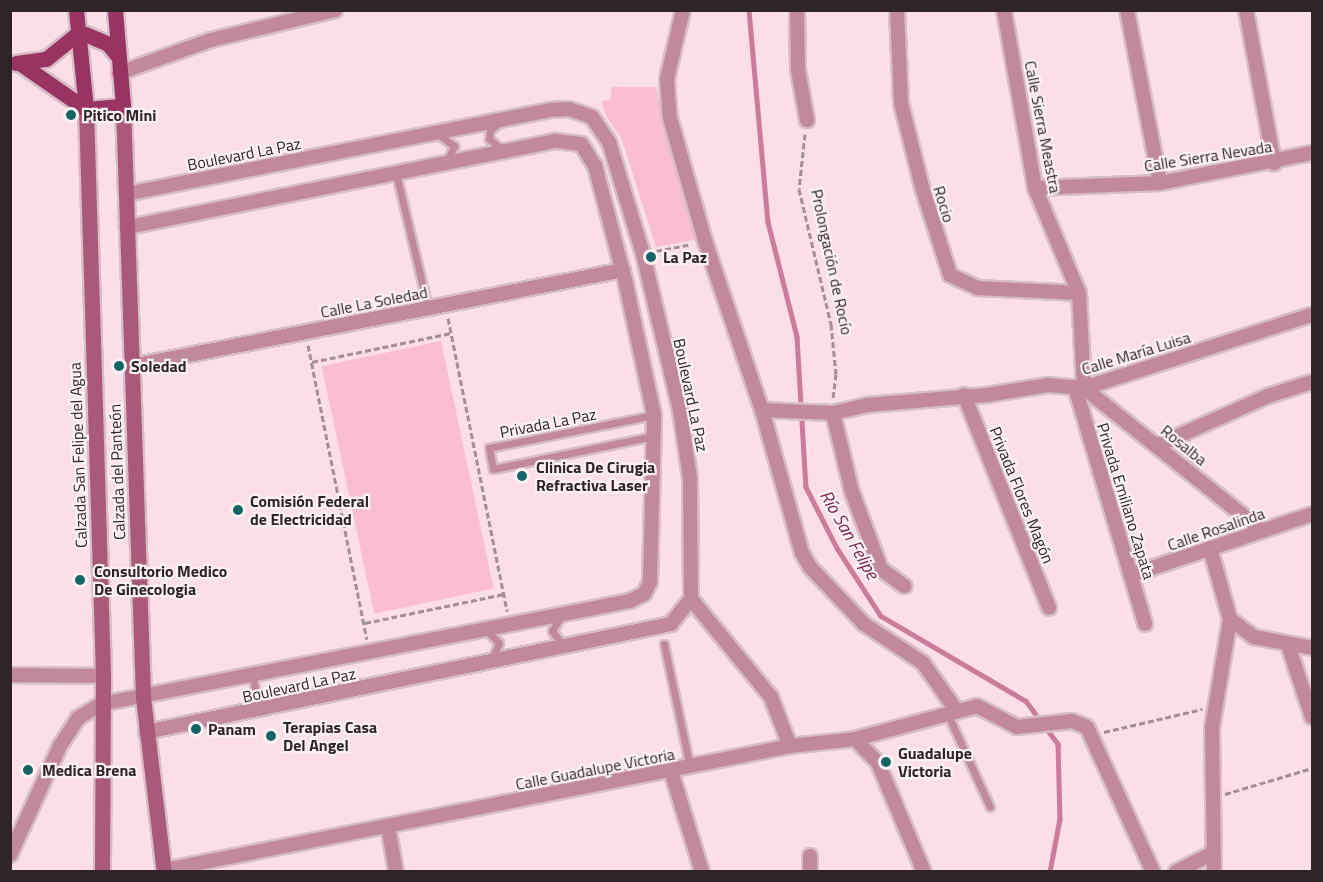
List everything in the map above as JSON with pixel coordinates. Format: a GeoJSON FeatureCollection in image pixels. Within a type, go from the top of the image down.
{"type":"FeatureCollection","features":[{"type":"Feature","properties":{"kind":"main road"},"geometry":{"type":"LineString","coordinates":[[76,10],[76,35],[86,109]]}},
{"type":"Feature","properties":{"kind":"main road"},"geometry":{"type":"LineString","coordinates":[[16,63],[86,109],[123,106],[115,10]]}},
{"type":"Feature","properties":{"kind":"main road"},"geometry":{"type":"LineString","coordinates":[[16,63],[46,60],[76,35],[85,34],[98,39],[117,55]]}},
{"type":"Feature","properties":{"kind":"street"},"geometry":{"type":"LineString","coordinates":[[119,73],[211,40],[335,10]]}},
{"type":"Feature","properties":{"kind":"street"},"geometry":{"type":"LineString","coordinates":[[683,10],[667,79],[670,118],[705,241],[762,410],[800,544],[810,567],[871,630],[923,663],[952,712]]}},
{"type":"Feature","properties":{"kind":"street"},"geometry":{"type":"LineString","coordinates":[[797,10],[798,70],[807,120]]}},
{"type":"Feature","properties":{"kind":"street","name":"Rocio"},"geometry":{"type":"LineString","coordinates":[[897,10],[901,103],[922,187],[950,275],[978,288],[1079,293]]}},
{"type":"Feature","properties":{"kind":"street","name":"Calle Sierra Meastra"},"geometry":{"type":"LineString","coordinates":[[1004,10],[1035,188],[1079,293],[1080,388]]}},
{"type":"Feature","properties":{"kind":"street"},"geometry":{"type":"LineString","coordinates":[[1127,10],[1160,183]]}},
{"type":"Feature","properties":{"kind":"street"},"geometry":{"type":"LineString","coordinates":[[1246,10],[1274,163]]}},
{"type":"Feature","properties":{"kind":"street","name":"Calzada del Panteón"},"geometry":{"type":"LineString","coordinates":[[123,106],[143,697],[164,871]]}},
{"type":"Feature","properties":{"kind":"street","name":"Calzada San Felipe del Agua"},"geometry":{"type":"LineString","coordinates":[[86,109],[103,676],[101,704],[102,872]]}},
{"type":"Feature","properties":{"kind":"street","name":"Boulevard La Paz"},"geometry":{"type":"LineString","coordinates":[[126,194],[561,109],[577,110],[598,122],[609,142],[646,265],[686,436],[690,478],[691,599],[679,618],[661,628],[491,661],[260,711],[146,732]]}},
{"type":"Feature","properties":{"kind":"street","name":"Boulevard La Paz"},"geometry":{"type":"LineString","coordinates":[[101,704],[630,601],[648,588],[654,415],[623,270],[588,150],[574,141],[564,140],[128,227]]}},
{"type":"Feature","properties":{"kind":"street","name":"Calle Sierra Nevada"},"geometry":{"type":"LineString","coordinates":[[1035,188],[1160,183],[1274,163],[1312,153]]}},
{"type":"Feature","properties":{"kind":"street","name":"Calle La Soledad"},"geometry":{"type":"LineString","coordinates":[[132,366],[623,270]]}},
{"type":"Feature","properties":{"kind":"street","name":"Calle María Luisa"},"geometry":{"type":"LineString","coordinates":[[762,410],[828,413],[867,405],[1048,385],[1080,388],[1312,315]]}},
{"type":"Feature","properties":{"kind":"street"},"geometry":{"type":"LineString","coordinates":[[1158,445],[1268,396],[1312,382]]}},
{"type":"Feature","properties":{"kind":"street","name":"Rosalba"},"geometry":{"type":"LineString","coordinates":[[1080,388],[1158,445],[1261,530]]}},
{"type":"Feature","properties":{"kind":"street","name":"Privada Emiliano Zapata"},"geometry":{"type":"LineString","coordinates":[[1080,388],[1145,624]]}},
{"type":"Feature","properties":{"kind":"street","name":"Privada Flores Magón"},"geometry":{"type":"LineString","coordinates":[[964,395],[1049,608]]}},
{"type":"Feature","properties":{"kind":"street"},"geometry":{"type":"LineString","coordinates":[[828,413],[852,492],[881,569],[904,586]]}},
{"type":"Feature","properties":{"kind":"street","name":"Calle Rosalinda"},"geometry":{"type":"LineString","coordinates":[[1131,575],[1312,514]]}},
{"type":"Feature","properties":{"kind":"street"},"geometry":{"type":"LineString","coordinates":[[1210,548],[1230,619],[1216,706],[1212,798],[1214,872]]}},
{"type":"Feature","properties":{"kind":"street"},"geometry":{"type":"LineString","coordinates":[[691,599],[771,697],[790,746]]}},
{"type":"Feature","properties":{"kind":"street"},"geometry":{"type":"LineString","coordinates":[[1230,619],[1254,638],[1312,648]]}},
{"type":"Feature","properties":{"kind":"street"},"geometry":{"type":"LineString","coordinates":[[1288,645],[1312,717]]}},
{"type":"Feature","properties":{"kind":"street"},"geometry":{"type":"LineString","coordinates":[[10,675],[103,676]]}},
{"type":"Feature","properties":{"kind":"street"},"geometry":{"type":"LineString","coordinates":[[10,855],[60,746],[78,718],[101,704]]}},
{"type":"Feature","properties":{"kind":"street","name":"Calle Guadalupe Victoria"},"geometry":{"type":"LineString","coordinates":[[164,871],[790,746],[833,739],[855,740],[977,706],[1013,725],[1027,727],[1064,722],[1083,724],[1093,735]]}},
{"type":"Feature","properties":{"kind":"street"},"geometry":{"type":"LineString","coordinates":[[1093,735],[1153,872]]}},
{"type":"Feature","properties":{"kind":"street"},"geometry":{"type":"LineString","coordinates":[[855,740],[878,763],[924,872]]}},
{"type":"Feature","properties":{"kind":"street"},"geometry":{"type":"LineString","coordinates":[[671,771],[702,872]]}},
{"type":"Feature","properties":{"kind":"street"},"geometry":{"type":"LineString","coordinates":[[388,826],[396,872]]}},
{"type":"Feature","properties":{"kind":"street"},"geometry":{"type":"LineString","coordinates":[[1176,872],[1213,853]]}},
{"type":"Feature","properties":{"kind":"street"},"geometry":{"type":"LineString","coordinates":[[810,856],[810,872]]}},
{"type":"Feature","properties":{"kind":"lane"},"geometry":{"type":"LineString","coordinates":[[503,120],[490,130],[489,139],[496,147],[508,150]]}},
{"type":"Feature","properties":{"kind":"lane"},"geometry":{"type":"LineString","coordinates":[[435,133],[450,139],[454,146],[453,154],[443,164]]}},
{"type":"Feature","properties":{"kind":"lane"},"geometry":{"type":"LineString","coordinates":[[396,173],[428,308]]}},
{"type":"Feature","properties":{"kind":"lane","name":"Privada La Paz"},"geometry":{"type":"LineString","coordinates":[[654,415],[489,448],[493,469],[655,436]]}},
{"type":"Feature","properties":{"kind":"lane"},"geometry":{"type":"LineString","coordinates":[[563,614],[552,631],[555,639],[568,647]]}},
{"type":"Feature","properties":{"kind":"lane"},"geometry":{"type":"LineString","coordinates":[[485,629],[499,643],[491,661]]}},
{"type":"Feature","properties":{"kind":"lane"},"geometry":{"type":"LineString","coordinates":[[664,644],[690,767]]}},
{"type":"Feature","properties":{"kind":"lane"},"geometry":{"type":"LineString","coordinates":[[252,675],[260,711]]}},
{"type":"Feature","properties":{"kind":"lane"},"geometry":{"type":"LineString","coordinates":[[952,712],[990,807]]}},
{"type":"Feature","properties":{"kind":"path","name":"Prolongación de Rocío"},"geometry":{"type":"LineString","coordinates":[[807,120],[799,189],[831,324],[836,374],[828,413]]}},
{"type":"Feature","properties":{"kind":"path"},"geometry":{"type":"LineString","coordinates":[[653,252],[697,242]]}},
{"type":"Feature","properties":{"kind":"path"},"geometry":{"type":"LineString","coordinates":[[445,304],[510,625]]}},
{"type":"Feature","properties":{"kind":"path"},"geometry":{"type":"LineString","coordinates":[[305,332],[370,652]]}},
{"type":"Feature","properties":{"kind":"path"},"geometry":{"type":"LineString","coordinates":[[312,362],[451,333]]}},
{"type":"Feature","properties":{"kind":"path"},"geometry":{"type":"LineString","coordinates":[[364,623],[504,594]]}},
{"type":"Feature","properties":{"kind":"path"},"geometry":{"type":"LineString","coordinates":[[1093,735],[1216,706]]}},
{"type":"Feature","properties":{"kind":"path"},"geometry":{"type":"LineString","coordinates":[[1212,798],[1312,768]]}},
{"type":"Feature","properties":{"kind":"shaded area"},"geometry":{"type":"Polygon","coordinates":[[[612,87],[656,87],[670,149],[699,239],[656,247],[622,140],[605,114],[602,101],[610,100],[612,87]]]}},
{"type":"Feature","properties":{"kind":"shaded area"},"geometry":{"type":"Polygon","coordinates":[[[441,341],[494,588],[374,614],[322,366],[441,341]]]}},
{"type":"Feature","properties":{"kind":"waterway","name":"Río San Felipe"},"geometry":{"type":"LineString","coordinates":[[749,10],[768,222],[797,337],[806,487],[837,548],[881,616],[1026,701],[1058,744],[1060,819],[1050,872]]}},
{"type":"Feature","properties":{"kind":"place","name":"Pitico Mini"},"geometry":{"type":"Point","coordinates":[71,115]}},
{"type":"Feature","properties":{"kind":"place","name":"La Paz"},"geometry":{"type":"Point","coordinates":[651,257]}},
{"type":"Feature","properties":{"kind":"place","name":"Soledad"},"geometry":{"type":"Point","coordinates":[119,366]}},
{"type":"Feature","properties":{"kind":"place","name":"Clinica De Cirugia Refractiva Laser"},"geometry":{"type":"Point","coordinates":[522,476]}},
{"type":"Feature","properties":{"kind":"place","name":"Comisión Federal de Electricidad"},"geometry":{"type":"Point","coordinates":[238,510]}},
{"type":"Feature","properties":{"kind":"place","name":"Consultorio Medico De Ginecologia"},"geometry":{"type":"Point","coordinates":[80,580]}},
{"type":"Feature","properties":{"kind":"place","name":"Panam"},"geometry":{"type":"Point","coordinates":[196,729]}},
{"type":"Feature","properties":{"kind":"place","name":"Terapias Casa Del Angel"},"geometry":{"type":"Point","coordinates":[271,736]}},
{"type":"Feature","properties":{"kind":"place","name":"Guadalupe Victoria"},"geometry":{"type":"Point","coordinates":[886,762]}},
{"type":"Feature","properties":{"kind":"place","name":"Medica Brena"},"geometry":{"type":"Point","coordinates":[28,770]}}]}
